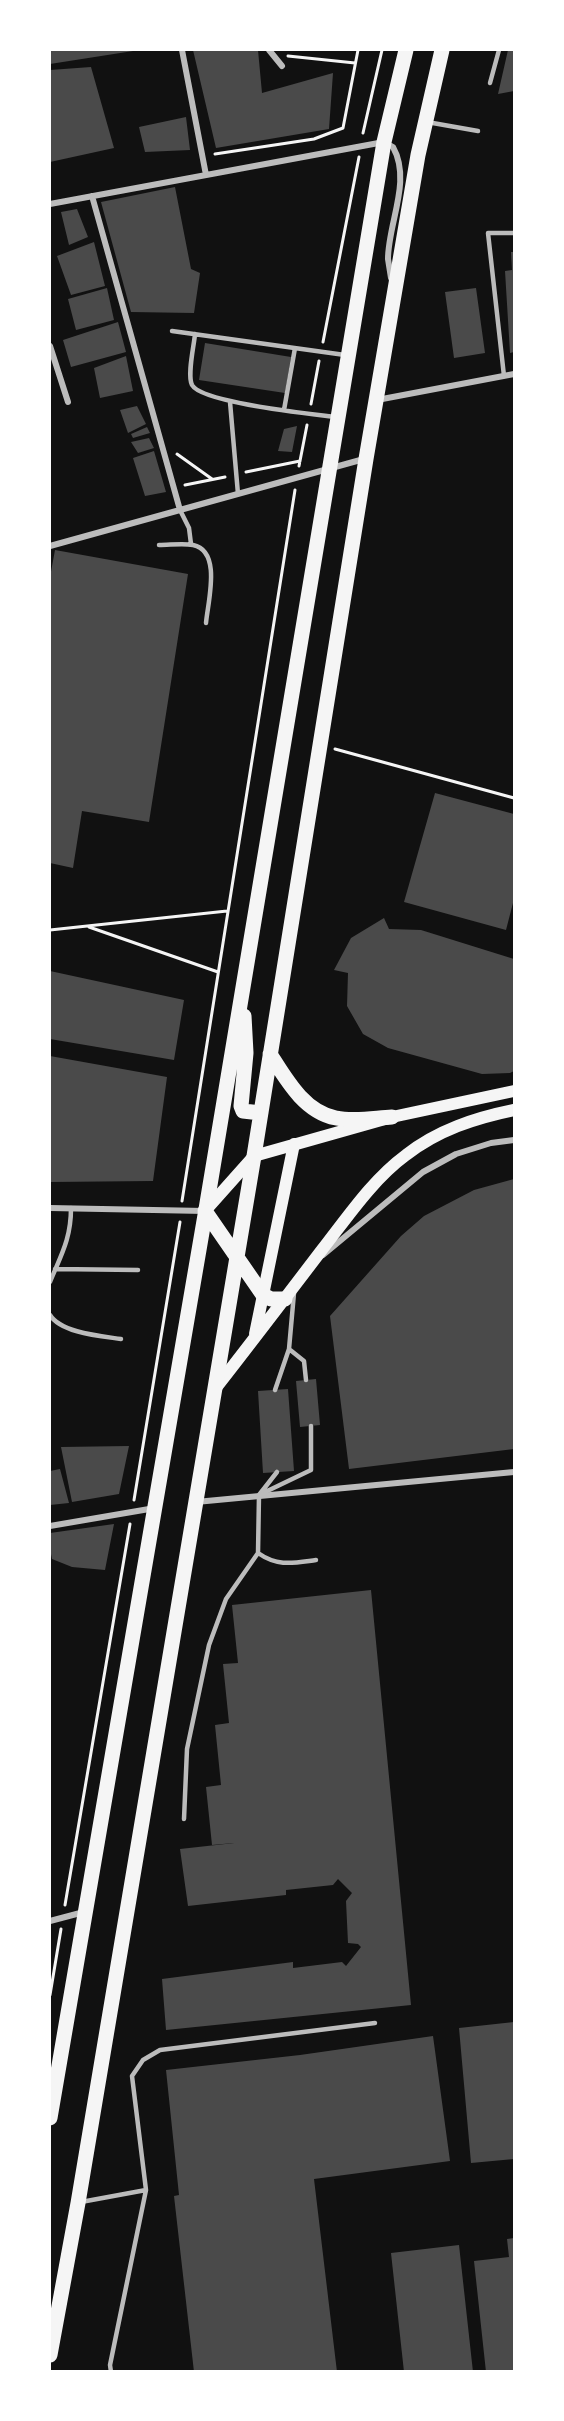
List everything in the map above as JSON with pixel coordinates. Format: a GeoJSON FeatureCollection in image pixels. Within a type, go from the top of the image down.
{"type":"FeatureCollection","features":[{"type":"Feature","properties":{"kind":"main road"},"geometry":{"type":"LineString","coordinates":[[50,2118],[155,1508],[384,142],[405,50]]}},
{"type":"Feature","properties":{"kind":"main road"},"geometry":{"type":"LineString","coordinates":[[50,2355],[78,2203],[254,1156],[376,400],[425,121],[442,50]]}},
{"type":"Feature","properties":{"kind":"main road"},"geometry":{"type":"LineString","coordinates":[[243,987],[246,1053],[241,1106],[243,1111],[261,1113]]}},
{"type":"Feature","properties":{"kind":"main road"},"geometry":{"type":"LineString","coordinates":[[270,1054],[301,1098],[321,1112],[334,1118],[346,1119],[392,1117]]}},
{"type":"Feature","properties":{"kind":"main road"},"geometry":{"type":"LineString","coordinates":[[205,1210],[254,1156],[392,1117],[514,1091]]}},
{"type":"Feature","properties":{"kind":"main road"},"geometry":{"type":"LineString","coordinates":[[213,1392],[368,1192],[405,1155],[435,1136],[462,1123],[514,1110]]}},
{"type":"Feature","properties":{"kind":"main road"},"geometry":{"type":"LineString","coordinates":[[254,1338],[294,1144]]}},
{"type":"Feature","properties":{"kind":"main road"},"geometry":{"type":"LineString","coordinates":[[205,1210],[263,1295],[271,1299],[285,1299]]}},
{"type":"Feature","properties":{"kind":"street"},"geometry":{"type":"LineString","coordinates":[[182,50],[206,175]]}},
{"type":"Feature","properties":{"kind":"street"},"geometry":{"type":"LineString","coordinates":[[271,52],[282,66]]}},
{"type":"Feature","properties":{"kind":"street"},"geometry":{"type":"LineString","coordinates":[[50,204],[384,142],[393,147],[400,168],[400,182],[388,258],[394,297]]}},
{"type":"Feature","properties":{"kind":"street"},"geometry":{"type":"LineString","coordinates":[[92,196],[180,510]]}},
{"type":"Feature","properties":{"kind":"street"},"geometry":{"type":"LineString","coordinates":[[50,346],[68,402]]}},
{"type":"Feature","properties":{"kind":"street"},"geometry":{"type":"LineString","coordinates":[[376,400],[514,374]]}},
{"type":"Feature","properties":{"kind":"street"},"geometry":{"type":"LineString","coordinates":[[50,546],[366,459]]}},
{"type":"Feature","properties":{"kind":"street"},"geometry":{"type":"LineString","coordinates":[[309,1267],[423,1172],[456,1154],[491,1143],[514,1140]]}},
{"type":"Feature","properties":{"kind":"street"},"geometry":{"type":"LineString","coordinates":[[50,1208],[205,1210]]}},
{"type":"Feature","properties":{"kind":"street"},"geometry":{"type":"LineString","coordinates":[[195,1502],[514,1472]]}},
{"type":"Feature","properties":{"kind":"street"},"geometry":{"type":"LineString","coordinates":[[50,1527],[155,1508]]}},
{"type":"Feature","properties":{"kind":"street"},"geometry":{"type":"LineString","coordinates":[[50,1921],[86,1912]]}},
{"type":"Feature","properties":{"kind":"lane"},"geometry":{"type":"LineString","coordinates":[[490,83],[499,50]]}},
{"type":"Feature","properties":{"kind":"lane"},"geometry":{"type":"LineString","coordinates":[[425,121],[478,131]]}},
{"type":"Feature","properties":{"kind":"lane"},"geometry":{"type":"LineString","coordinates":[[504,376],[488,233],[514,233]]}},
{"type":"Feature","properties":{"kind":"lane"},"geometry":{"type":"LineString","coordinates":[[172,331],[348,356]]}},
{"type":"Feature","properties":{"kind":"lane"},"geometry":{"type":"LineString","coordinates":[[195,334],[190,376],[192,386],[201,393],[230,402],[337,417]]}},
{"type":"Feature","properties":{"kind":"lane"},"geometry":{"type":"LineString","coordinates":[[284,410],[295,348]]}},
{"type":"Feature","properties":{"kind":"lane"},"geometry":{"type":"LineString","coordinates":[[230,402],[238,494]]}},
{"type":"Feature","properties":{"kind":"lane"},"geometry":{"type":"LineString","coordinates":[[180,510],[189,528],[191,544]]}},
{"type":"Feature","properties":{"kind":"lane"},"geometry":{"type":"LineString","coordinates":[[159,545],[191,544],[201,547],[209,556],[211,568],[206,623]]}},
{"type":"Feature","properties":{"kind":"lane"},"geometry":{"type":"LineString","coordinates":[[50,1282],[66,1248],[71,1226],[71,1209]]}},
{"type":"Feature","properties":{"kind":"lane"},"geometry":{"type":"LineString","coordinates":[[55,1269],[138,1270]]}},
{"type":"Feature","properties":{"kind":"lane"},"geometry":{"type":"LineString","coordinates":[[275,1390],[289,1349],[295,1285]]}},
{"type":"Feature","properties":{"kind":"lane"},"geometry":{"type":"LineString","coordinates":[[50,1315],[52,1319],[77,1332],[121,1339]]}},
{"type":"Feature","properties":{"kind":"lane"},"geometry":{"type":"LineString","coordinates":[[289,1349],[304,1361],[306,1380]]}},
{"type":"Feature","properties":{"kind":"lane"},"geometry":{"type":"LineString","coordinates":[[259,1495],[311,1470],[311,1426]]}},
{"type":"Feature","properties":{"kind":"lane"},"geometry":{"type":"LineString","coordinates":[[183,1819],[187,1749],[209,1645],[226,1599],[258,1552],[259,1495],[277,1472]]}},
{"type":"Feature","properties":{"kind":"lane"},"geometry":{"type":"LineString","coordinates":[[258,1552],[270,1562],[294,1563],[316,1560]]}},
{"type":"Feature","properties":{"kind":"lane"},"geometry":{"type":"LineString","coordinates":[[111,2372],[110,2365],[146,2190],[132,2076],[143,2060],[160,2050],[375,2023]]}},
{"type":"Feature","properties":{"kind":"lane"},"geometry":{"type":"LineString","coordinates":[[78,2203],[146,2190]]}},
{"type":"Feature","properties":{"kind":"path"},"geometry":{"type":"LineString","coordinates":[[202,156],[314,139],[343,128],[358,50]]}},
{"type":"Feature","properties":{"kind":"path"},"geometry":{"type":"LineString","coordinates":[[366,113],[382,50]]}},
{"type":"Feature","properties":{"kind":"path"},"geometry":{"type":"LineString","coordinates":[[271,52],[355,63]]}},
{"type":"Feature","properties":{"kind":"path"},"geometry":{"type":"LineString","coordinates":[[185,1177],[297,478],[356,172]]}},
{"type":"Feature","properties":{"kind":"path"},"geometry":{"type":"LineString","coordinates":[[162,444],[212,479]]}},
{"type":"Feature","properties":{"kind":"path"},"geometry":{"type":"LineString","coordinates":[[334,749],[514,798]]}},
{"type":"Feature","properties":{"kind":"path"},"geometry":{"type":"LineString","coordinates":[[50,930],[227,911]]}},
{"type":"Feature","properties":{"kind":"path"},"geometry":{"type":"LineString","coordinates":[[87,926],[218,972]]}},
{"type":"Feature","properties":{"kind":"path"},"geometry":{"type":"LineString","coordinates":[[50,1995],[176,1249]]}},
{"type":"Feature","properties":{"kind":"building"},"geometry":{"type":"Polygon","coordinates":[[[50,50],[133,50],[133,51],[50,64],[50,50]]]}},
{"type":"Feature","properties":{"kind":"building"},"geometry":{"type":"Polygon","coordinates":[[[193,50],[258,50],[262,93],[333,73],[329,129],[216,148],[193,50]]]}},
{"type":"Feature","properties":{"kind":"building"},"geometry":{"type":"Polygon","coordinates":[[[508,50],[514,50],[514,91],[498,94],[508,50]]]}},
{"type":"Feature","properties":{"kind":"building"},"geometry":{"type":"Polygon","coordinates":[[[91,67],[114,148],[50,162],[50,70],[91,67]]]}},
{"type":"Feature","properties":{"kind":"building"},"geometry":{"type":"Polygon","coordinates":[[[186,117],[190,150],[145,152],[139,127],[186,117]]]}},
{"type":"Feature","properties":{"kind":"building"},"geometry":{"type":"Polygon","coordinates":[[[175,187],[191,269],[200,273],[194,313],[131,312],[101,202],[175,187]]]}},
{"type":"Feature","properties":{"kind":"building"},"geometry":{"type":"Polygon","coordinates":[[[77,209],[88,237],[69,245],[61,212],[77,209]]]}},
{"type":"Feature","properties":{"kind":"building"},"geometry":{"type":"Polygon","coordinates":[[[94,242],[105,286],[71,295],[57,256],[94,242]]]}},
{"type":"Feature","properties":{"kind":"building"},"geometry":{"type":"Polygon","coordinates":[[[511,252],[514,252],[514,352],[510,353],[505,271],[512,270],[511,252]]]}},
{"type":"Feature","properties":{"kind":"building"},"geometry":{"type":"Polygon","coordinates":[[[107,288],[114,320],[76,330],[68,299],[107,288]]]}},
{"type":"Feature","properties":{"kind":"building"},"geometry":{"type":"Polygon","coordinates":[[[476,288],[485,353],[454,358],[445,292],[476,288]]]}},
{"type":"Feature","properties":{"kind":"building"},"geometry":{"type":"Polygon","coordinates":[[[118,322],[126,352],[71,367],[63,340],[118,322]]]}},
{"type":"Feature","properties":{"kind":"building"},"geometry":{"type":"Polygon","coordinates":[[[205,343],[291,357],[285,393],[199,380],[205,343]]]}},
{"type":"Feature","properties":{"kind":"building"},"geometry":{"type":"Polygon","coordinates":[[[126,356],[133,391],[100,398],[94,368],[126,356]]]}},
{"type":"Feature","properties":{"kind":"building"},"geometry":{"type":"Polygon","coordinates":[[[137,406],[146,424],[128,433],[120,410],[137,406]]]}},
{"type":"Feature","properties":{"kind":"building"},"geometry":{"type":"Polygon","coordinates":[[[297,426],[292,452],[278,451],[284,429],[297,426]]]}},
{"type":"Feature","properties":{"kind":"building"},"geometry":{"type":"Polygon","coordinates":[[[147,427],[150,433],[133,438],[131,434],[147,427]]]}},
{"type":"Feature","properties":{"kind":"building"},"geometry":{"type":"Polygon","coordinates":[[[149,438],[154,448],[138,453],[131,442],[149,438]]]}},
{"type":"Feature","properties":{"kind":"building"},"geometry":{"type":"Polygon","coordinates":[[[154,451],[166,492],[145,496],[133,458],[154,451]]]}},
{"type":"Feature","properties":{"kind":"building"},"geometry":{"type":"Polygon","coordinates":[[[55,550],[188,574],[149,822],[82,811],[73,868],[50,863],[50,577],[55,550]]]}},
{"type":"Feature","properties":{"kind":"building"},"geometry":{"type":"Polygon","coordinates":[[[435,793],[514,814],[514,899],[506,930],[404,902],[435,793]]]}},
{"type":"Feature","properties":{"kind":"building"},"geometry":{"type":"Polygon","coordinates":[[[384,918],[389,929],[421,930],[514,959],[514,1071],[482,1074],[388,1048],[363,1034],[347,1006],[348,973],[334,970],[351,938],[384,918]]]}},
{"type":"Feature","properties":{"kind":"building"},"geometry":{"type":"Polygon","coordinates":[[[50,971],[184,1000],[174,1060],[50,1039],[50,971]]]}},
{"type":"Feature","properties":{"kind":"building"},"geometry":{"type":"Polygon","coordinates":[[[50,1056],[167,1077],[153,1181],[50,1182],[50,1056]]]}},
{"type":"Feature","properties":{"kind":"building"},"geometry":{"type":"Polygon","coordinates":[[[514,1179],[514,1449],[349,1469],[330,1316],[401,1236],[424,1216],[474,1190],[514,1179]]]}},
{"type":"Feature","properties":{"kind":"building"},"geometry":{"type":"Polygon","coordinates":[[[316,1379],[320,1425],[300,1427],[296,1381],[316,1379]]]}},
{"type":"Feature","properties":{"kind":"building"},"geometry":{"type":"Polygon","coordinates":[[[288,1389],[294,1471],[263,1473],[258,1391],[288,1389]]]}},
{"type":"Feature","properties":{"kind":"building"},"geometry":{"type":"Polygon","coordinates":[[[129,1446],[119,1494],[72,1502],[61,1447],[129,1446]]]}},
{"type":"Feature","properties":{"kind":"building"},"geometry":{"type":"Polygon","coordinates":[[[60,1469],[69,1503],[50,1505],[50,1471],[60,1469]]]}},
{"type":"Feature","properties":{"kind":"building"},"geometry":{"type":"Polygon","coordinates":[[[114,1524],[105,1570],[72,1567],[52,1559],[50,1533],[114,1524]]]}},
{"type":"Feature","properties":{"kind":"building"},"geometry":{"type":"Polygon","coordinates":[[[371,1590],[411,2005],[166,2030],[162,1979],[293,1962],[293,1968],[342,1962],[346,1966],[361,1947],[358,1944],[348,1943],[346,1901],[352,1893],[338,1879],[333,1885],[286,1890],[286,1895],[188,1906],[180,1849],[234,1843],[212,1845],[206,1787],[221,1785],[215,1725],[229,1723],[223,1664],[238,1663],[232,1605],[371,1590]]]}},
{"type":"Feature","properties":{"kind":"building"},"geometry":{"type":"Polygon","coordinates":[[[514,2022],[514,2159],[471,2163],[459,2028],[514,2022]]]}},
{"type":"Feature","properties":{"kind":"building"},"geometry":{"type":"Polygon","coordinates":[[[433,2036],[450,2161],[314,2179],[337,2372],[194,2372],[174,2196],[179,2195],[166,2070],[300,2055],[433,2036]]]}},
{"type":"Feature","properties":{"kind":"building"},"geometry":{"type":"Polygon","coordinates":[[[514,2238],[514,2372],[486,2372],[474,2261],[509,2257],[507,2239],[514,2238]]]}},
{"type":"Feature","properties":{"kind":"building"},"geometry":{"type":"Polygon","coordinates":[[[459,2245],[473,2372],[404,2372],[391,2253],[459,2245]]]}}]}
